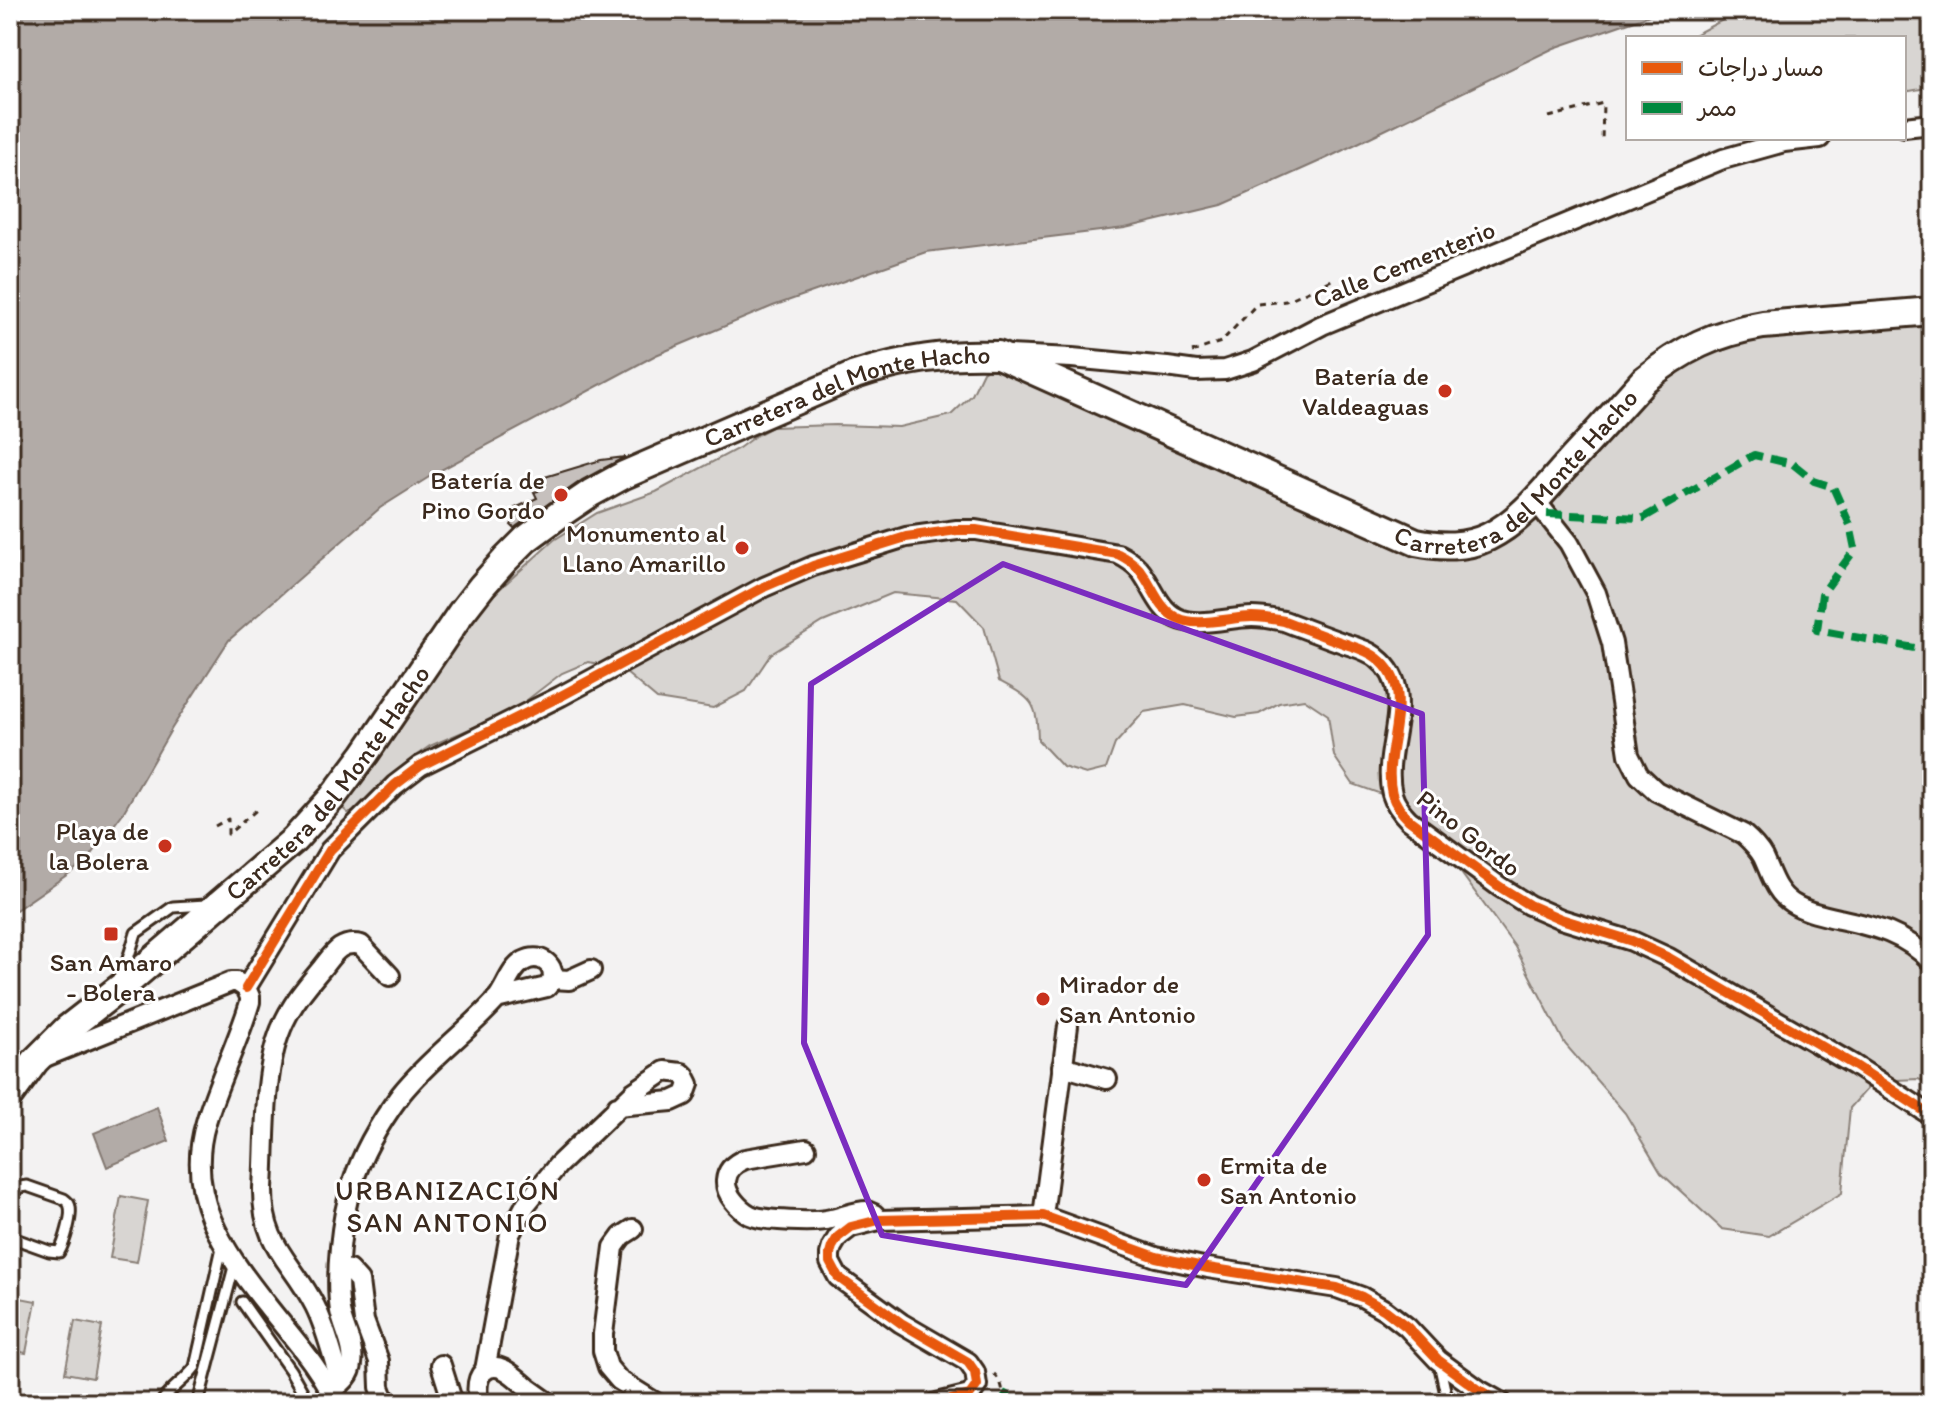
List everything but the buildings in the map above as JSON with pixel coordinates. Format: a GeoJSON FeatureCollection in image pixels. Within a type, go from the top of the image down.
{"type":"FeatureCollection","features":[{"type":"Feature","properties":{"kind":"main road","name":"Carretera del Monte Hacho"},"geometry":{"type":"LineString","coordinates":[[10,1095],[35,1061],[67,1029],[294,840],[332,798],[365,754],[482,586],[526,539],[591,493],[624,475],[855,375],[925,357],[998,355],[1416,542],[1440,547],[1464,545],[1487,538],[1507,525],[1535,500],[1644,380],[1687,349],[1724,333],[1763,325],[1932,311]]}},
{"type":"Feature","properties":{"kind":"street"},"geometry":{"type":"LineString","coordinates":[[1906,127],[1932,124]]}},
{"type":"Feature","properties":{"kind":"street","name":"Calle Cementerio"},"geometry":{"type":"LineString","coordinates":[[998,355],[1072,358],[1196,371],[1225,370],[1253,361],[1322,325],[1723,159],[1802,140]]}},
{"type":"Feature","properties":{"kind":"street"},"geometry":{"type":"LineString","coordinates":[[1535,500],[1569,543],[1596,593],[1612,643],[1629,755],[1639,775],[1656,791],[1743,834],[1763,858],[1777,888],[1789,901],[1805,910],[1899,936],[1932,962]]}},
{"type":"Feature","properties":{"kind":"street","name":"Pino Gordo"},"geometry":{"type":"LineString","coordinates":[[246,988],[330,850],[395,785],[420,766],[561,696],[764,587],[813,566],[894,541],[957,530],[996,533],[1118,554],[1137,567],[1166,611],[1177,619],[1190,622],[1268,618],[1284,621],[1374,655],[1387,667],[1396,683],[1398,700],[1390,782],[1392,797],[1409,820],[1529,905],[1561,919],[1632,941],[1669,958],[1854,1065],[1932,1116]]}},
{"type":"Feature","properties":{"kind":"street"},"geometry":{"type":"LineString","coordinates":[[336,1393],[316,1310],[276,1246],[265,1222],[263,1197],[270,1069],[274,1049],[289,1011],[341,946],[361,945],[390,976]]}},
{"type":"Feature","properties":{"kind":"street"},"geometry":{"type":"LineString","coordinates":[[336,1393],[350,1372],[353,1358],[340,1308],[345,1208],[368,1146],[400,1096],[423,1068],[496,999],[512,974],[525,961],[536,959],[552,967],[553,979],[547,987],[496,999]]}},
{"type":"Feature","properties":{"kind":"street"},"geometry":{"type":"LineString","coordinates":[[553,979],[569,980],[591,970]]}},
{"type":"Feature","properties":{"kind":"street"},"geometry":{"type":"LineString","coordinates":[[35,1061],[231,982],[246,988],[250,997],[249,1007],[205,1123],[200,1146],[202,1194],[209,1217],[235,1263],[336,1393]]}},
{"type":"Feature","properties":{"kind":"street"},"geometry":{"type":"LineString","coordinates":[[1043,1216],[1068,1026]]}},
{"type":"Feature","properties":{"kind":"street"},"geometry":{"type":"LineString","coordinates":[[1062,1066],[1107,1079]]}},
{"type":"Feature","properties":{"kind":"street"},"geometry":{"type":"LineString","coordinates":[[485,1370],[505,1255],[517,1218],[551,1173],[617,1106]]}},
{"type":"Feature","properties":{"kind":"street"},"geometry":{"type":"LineString","coordinates":[[806,1149],[736,1163],[726,1179],[731,1197],[743,1210],[759,1218],[818,1221],[867,1211],[879,1220]]}},
{"type":"Feature","properties":{"kind":"street"},"geometry":{"type":"LineString","coordinates":[[937,1403],[970,1395],[977,1385],[975,1372],[968,1362],[901,1323],[838,1277],[830,1262],[832,1247],[851,1227],[879,1220],[1043,1216],[1156,1257],[1337,1288],[1385,1310],[1407,1327],[1438,1360],[1502,1403]]}},
{"type":"Feature","properties":{"kind":"street"},"geometry":{"type":"LineString","coordinates":[[633,1229],[622,1236],[614,1247],[603,1351],[608,1367],[619,1380],[656,1403]]}},
{"type":"Feature","properties":{"kind":"street"},"geometry":{"type":"LineString","coordinates":[[340,1268],[349,1270],[359,1281],[364,1321],[379,1361],[380,1387],[386,1403]]}},
{"type":"Feature","properties":{"kind":"street"},"geometry":{"type":"LineString","coordinates":[[441,1365],[453,1403]]}},
{"type":"Feature","properties":{"kind":"street"},"geometry":{"type":"LineString","coordinates":[[479,1403],[479,1378],[491,1367],[504,1369],[549,1403]]}},
{"type":"Feature","properties":{"kind":"lane"},"geometry":{"type":"LineString","coordinates":[[10,1195],[27,1186],[68,1201],[71,1209],[59,1252],[10,1237]]}},
{"type":"Feature","properties":{"kind":"lane"},"geometry":{"type":"LineString","coordinates":[[161,1403],[195,1367],[223,1243]]}},
{"type":"Feature","properties":{"kind":"lane"},"geometry":{"type":"LineString","coordinates":[[198,1403],[235,1263]]}},
{"type":"Feature","properties":{"kind":"lane"},"geometry":{"type":"LineString","coordinates":[[242,1302],[290,1370],[309,1403]]}},
{"type":"Feature","properties":{"kind":"lane"},"geometry":{"type":"LineString","coordinates":[[290,1370],[307,1357]]}},
{"type":"Feature","properties":{"kind":"lane"},"geometry":{"type":"LineString","coordinates":[[1438,1360],[1448,1403]]}},
{"type":"Feature","properties":{"kind":"path"},"geometry":{"type":"LineString","coordinates":[[1549,117],[1603,103],[1602,142]]}},
{"type":"Feature","properties":{"kind":"path"},"geometry":{"type":"LineString","coordinates":[[1182,355],[1221,342],[1257,304],[1286,301],[1334,279]]}},
{"type":"Feature","properties":{"kind":"path"},"geometry":{"type":"LineString","coordinates":[[215,826],[228,819],[228,834],[259,808]]}},
{"type":"Feature","properties":{"kind":"highlighted area"},"geometry":{"type":"Polygon","coordinates":[[[1003,564],[1422,714],[1428,935],[1186,1285],[882,1235],[804,1043],[811,684],[1003,564]]]}},
{"type":"Feature","properties":{"kind":"shaded area"},"geometry":{"type":"Polygon","coordinates":[[[10,10],[1664,10],[1554,48],[1222,205],[1125,228],[926,252],[773,306],[656,355],[437,472],[380,508],[229,640],[172,728],[123,813],[87,861],[10,914],[10,10]]]}},
{"type":"Feature","properties":{"kind":"shaded area"},"geometry":{"type":"Polygon","coordinates":[[[1742,10],[1932,10],[1932,87],[1906,92],[1906,36],[1692,36],[1742,10]]]}},
{"type":"Feature","properties":{"kind":"shaded area"},"geometry":{"type":"Polygon","coordinates":[[[1932,321],[1932,1084],[1918,1079],[1874,1081],[1850,1108],[1842,1193],[1769,1236],[1722,1229],[1661,1173],[1625,1113],[1565,1044],[1515,947],[1461,873],[1384,795],[1353,784],[1334,756],[1328,715],[1304,699],[1279,703],[1259,714],[1236,717],[1185,705],[1144,712],[1115,744],[1106,769],[1086,774],[1063,767],[1038,740],[1034,709],[1026,697],[999,681],[984,627],[957,599],[893,593],[823,622],[771,654],[746,691],[713,708],[657,699],[619,667],[588,662],[562,673],[514,710],[430,746],[353,812],[348,813],[339,805],[462,623],[554,540],[597,513],[656,492],[772,427],[899,427],[951,415],[972,395],[983,372],[999,361],[1376,517],[1430,533],[1478,531],[1505,517],[1671,374],[1726,339],[1932,321]]]}},
{"type":"Feature","properties":{"kind":"shaded area"},"geometry":{"type":"Polygon","coordinates":[[[157,1107],[169,1141],[107,1167],[94,1133],[157,1107]]]}},
{"type":"Feature","properties":{"kind":"shaded area"},"geometry":{"type":"Polygon","coordinates":[[[121,1196],[148,1201],[137,1262],[110,1258],[121,1196]]]}},
{"type":"Feature","properties":{"kind":"shaded area"},"geometry":{"type":"Polygon","coordinates":[[[10,1296],[36,1301],[26,1353],[10,1350],[10,1296]]]}},
{"type":"Feature","properties":{"kind":"shaded area"},"geometry":{"type":"Polygon","coordinates":[[[75,1321],[102,1326],[93,1378],[65,1373],[75,1321]]]}},
{"type":"Feature","properties":{"kind":"marked path"},"geometry":{"type":"LineString","coordinates":[[1547,514],[1643,518],[1754,455],[1793,464],[1814,481],[1833,487],[1850,525],[1855,549],[1822,594],[1817,630],[1920,649],[1932,647]]}},
{"type":"Feature","properties":{"kind":"marked path"},"geometry":{"type":"LineString","coordinates":[[1003,1393],[1021,1403]]}},
{"type":"Feature","properties":{"kind":"cycle path"},"geometry":{"type":"LineString","coordinates":[[246,988],[330,850],[395,785],[420,766],[561,696],[764,587],[813,566],[906,537],[976,530],[1118,554],[1139,569],[1165,609],[1185,621],[1252,617],[1280,620],[1373,655],[1390,672],[1396,687],[1398,704],[1390,777],[1395,801],[1409,820],[1529,905],[1561,919],[1632,941],[1669,958],[1854,1065],[1932,1116]]}},
{"type":"Feature","properties":{"kind":"cycle path"},"geometry":{"type":"LineString","coordinates":[[937,1403],[970,1395],[977,1385],[975,1372],[968,1362],[901,1323],[838,1277],[830,1262],[830,1254],[838,1237],[851,1227],[879,1220],[1043,1216],[1156,1257],[1337,1288],[1385,1310],[1407,1327],[1438,1360],[1502,1403]]}},
{"type":"Feature","properties":{"kind":"place","name":"Batería de Valdeaguas"},"geometry":{"type":"Point","coordinates":[1445,391]}},
{"type":"Feature","properties":{"kind":"place","name":"Batería de Pino Gordo"},"geometry":{"type":"Point","coordinates":[561,495]}},
{"type":"Feature","properties":{"kind":"place","name":"Monumento al Llano Amarillo"},"geometry":{"type":"Point","coordinates":[742,548]}},
{"type":"Feature","properties":{"kind":"place","name":"Playa de la Bolera"},"geometry":{"type":"Point","coordinates":[165,846]}},
{"type":"Feature","properties":{"kind":"place","name":"San Amaro - Bolera"},"geometry":{"type":"Point","coordinates":[111,934]}},
{"type":"Feature","properties":{"kind":"place","name":"Mirador de San Antonio"},"geometry":{"type":"Point","coordinates":[1043,999]}},
{"type":"Feature","properties":{"kind":"place","name":"Ermita de San Antonio"},"geometry":{"type":"Point","coordinates":[1204,1180]}},
{"type":"Feature","properties":{"kind":"district","name":"URBANIZACIÓN SAN ANTONIO"},"geometry":{"type":"Point","coordinates":[448,1206]}}]}
